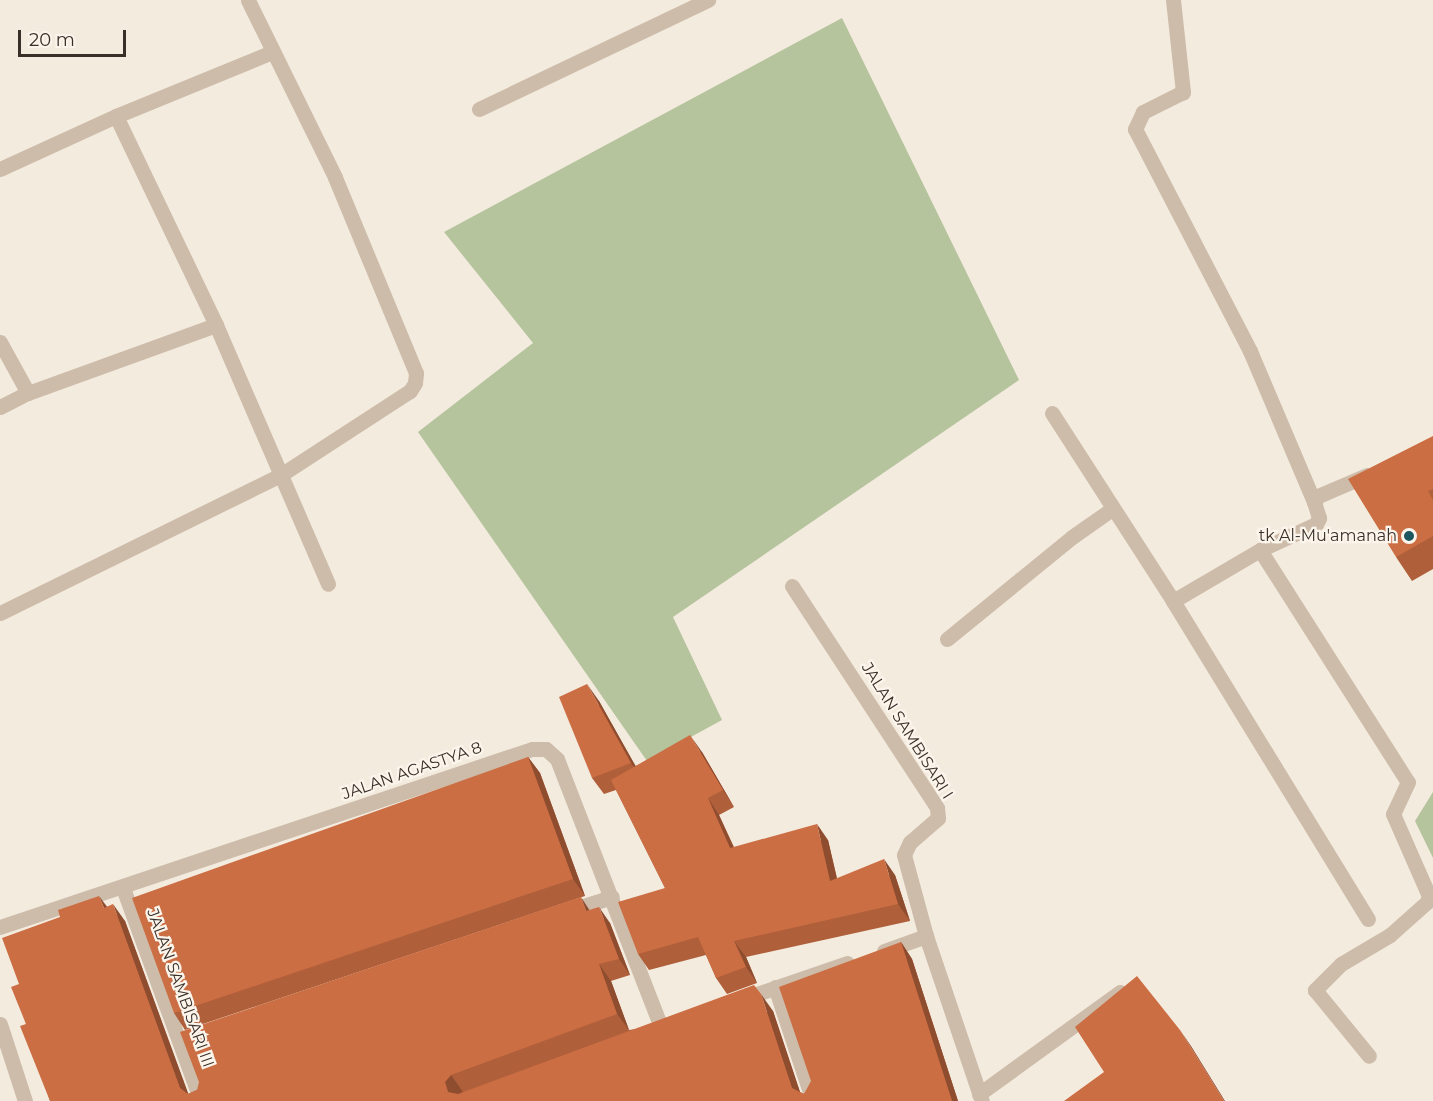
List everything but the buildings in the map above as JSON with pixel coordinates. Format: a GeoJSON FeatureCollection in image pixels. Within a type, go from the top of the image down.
{"type":"FeatureCollection","features":[{"type":"Feature","properties":{"kind":"street"},"geometry":{"type":"LineString","coordinates":[[0,613],[279,476],[410,391],[416,373],[335,177],[248,0]]}},
{"type":"Feature","properties":{"kind":"street"},"geometry":{"type":"LineString","coordinates":[[479,109],[708,0]]}},
{"type":"Feature","properties":{"kind":"street"},"geometry":{"type":"LineString","coordinates":[[1173,0],[1183,92],[1143,112],[1135,129],[1250,351],[1319,518],[1316,524],[1260,550],[1173,602]]}},
{"type":"Feature","properties":{"kind":"street"},"geometry":{"type":"LineString","coordinates":[[0,169],[116,116],[272,52]]}},
{"type":"Feature","properties":{"kind":"street"},"geometry":{"type":"LineString","coordinates":[[116,116],[216,325],[279,476],[328,584]]}},
{"type":"Feature","properties":{"kind":"street"},"geometry":{"type":"LineString","coordinates":[[0,407],[28,393],[216,325]]}},
{"type":"Feature","properties":{"kind":"street"},"geometry":{"type":"LineString","coordinates":[[0,342],[28,393]]}},
{"type":"Feature","properties":{"kind":"street"},"geometry":{"type":"LineString","coordinates":[[1052,412],[1173,602],[1368,920]]}},
{"type":"Feature","properties":{"kind":"street"},"geometry":{"type":"LineString","coordinates":[[1314,502],[1318,496],[1381,468]]}},
{"type":"Feature","properties":{"kind":"street"},"geometry":{"type":"LineString","coordinates":[[947,639],[1071,537],[1112,509]]}},
{"type":"Feature","properties":{"kind":"street"},"geometry":{"type":"LineString","coordinates":[[1260,550],[1408,782],[1393,814],[1430,896],[1427,902],[1390,935],[1341,964],[1315,990],[1369,1056]]}},
{"type":"Feature","properties":{"kind":"street","name":"JALAN SAMBISARI I"},"geometry":{"type":"LineString","coordinates":[[792,585],[937,808],[938,818],[910,842],[904,855],[926,936],[981,1098]]}},
{"type":"Feature","properties":{"kind":"street","name":"JALAN AGASTYA 8"},"geometry":{"type":"LineString","coordinates":[[0,927],[123,888],[520,753],[546,749],[557,759],[612,897],[656,1032],[682,1022]]}},
{"type":"Feature","properties":{"kind":"street","name":"JALAN SAMBISARI III"},"geometry":{"type":"LineString","coordinates":[[123,888],[187,1039],[201,1101]]}},
{"type":"Feature","properties":{"kind":"street"},"geometry":{"type":"LineString","coordinates":[[555,916],[612,897]]}},
{"type":"Feature","properties":{"kind":"street"},"geometry":{"type":"LineString","coordinates":[[723,1006],[926,936]]}},
{"type":"Feature","properties":{"kind":"street"},"geometry":{"type":"LineString","coordinates":[[981,1098],[1130,985]]}},
{"type":"Feature","properties":{"kind":"street"},"geometry":{"type":"LineString","coordinates":[[775,987],[813,1101]]}},
{"type":"Feature","properties":{"kind":"street"},"geometry":{"type":"LineString","coordinates":[[0,1023],[20,1099]]}},
{"type":"Feature","properties":{"kind":"green space"},"geometry":{"type":"Polygon","coordinates":[[[842,18],[1019,380],[673,617],[722,720],[647,761],[418,432],[533,343],[444,232],[842,18]]]}},
{"type":"Feature","properties":{"kind":"green space"},"geometry":{"type":"Polygon","coordinates":[[[1433,792],[1433,858],[1415,821],[1433,792]]]}},
{"type":"Feature","properties":{"kind":"place","name":"tk Al-Mu'amanah"},"geometry":{"type":"Point","coordinates":[1409,536]}}]}
